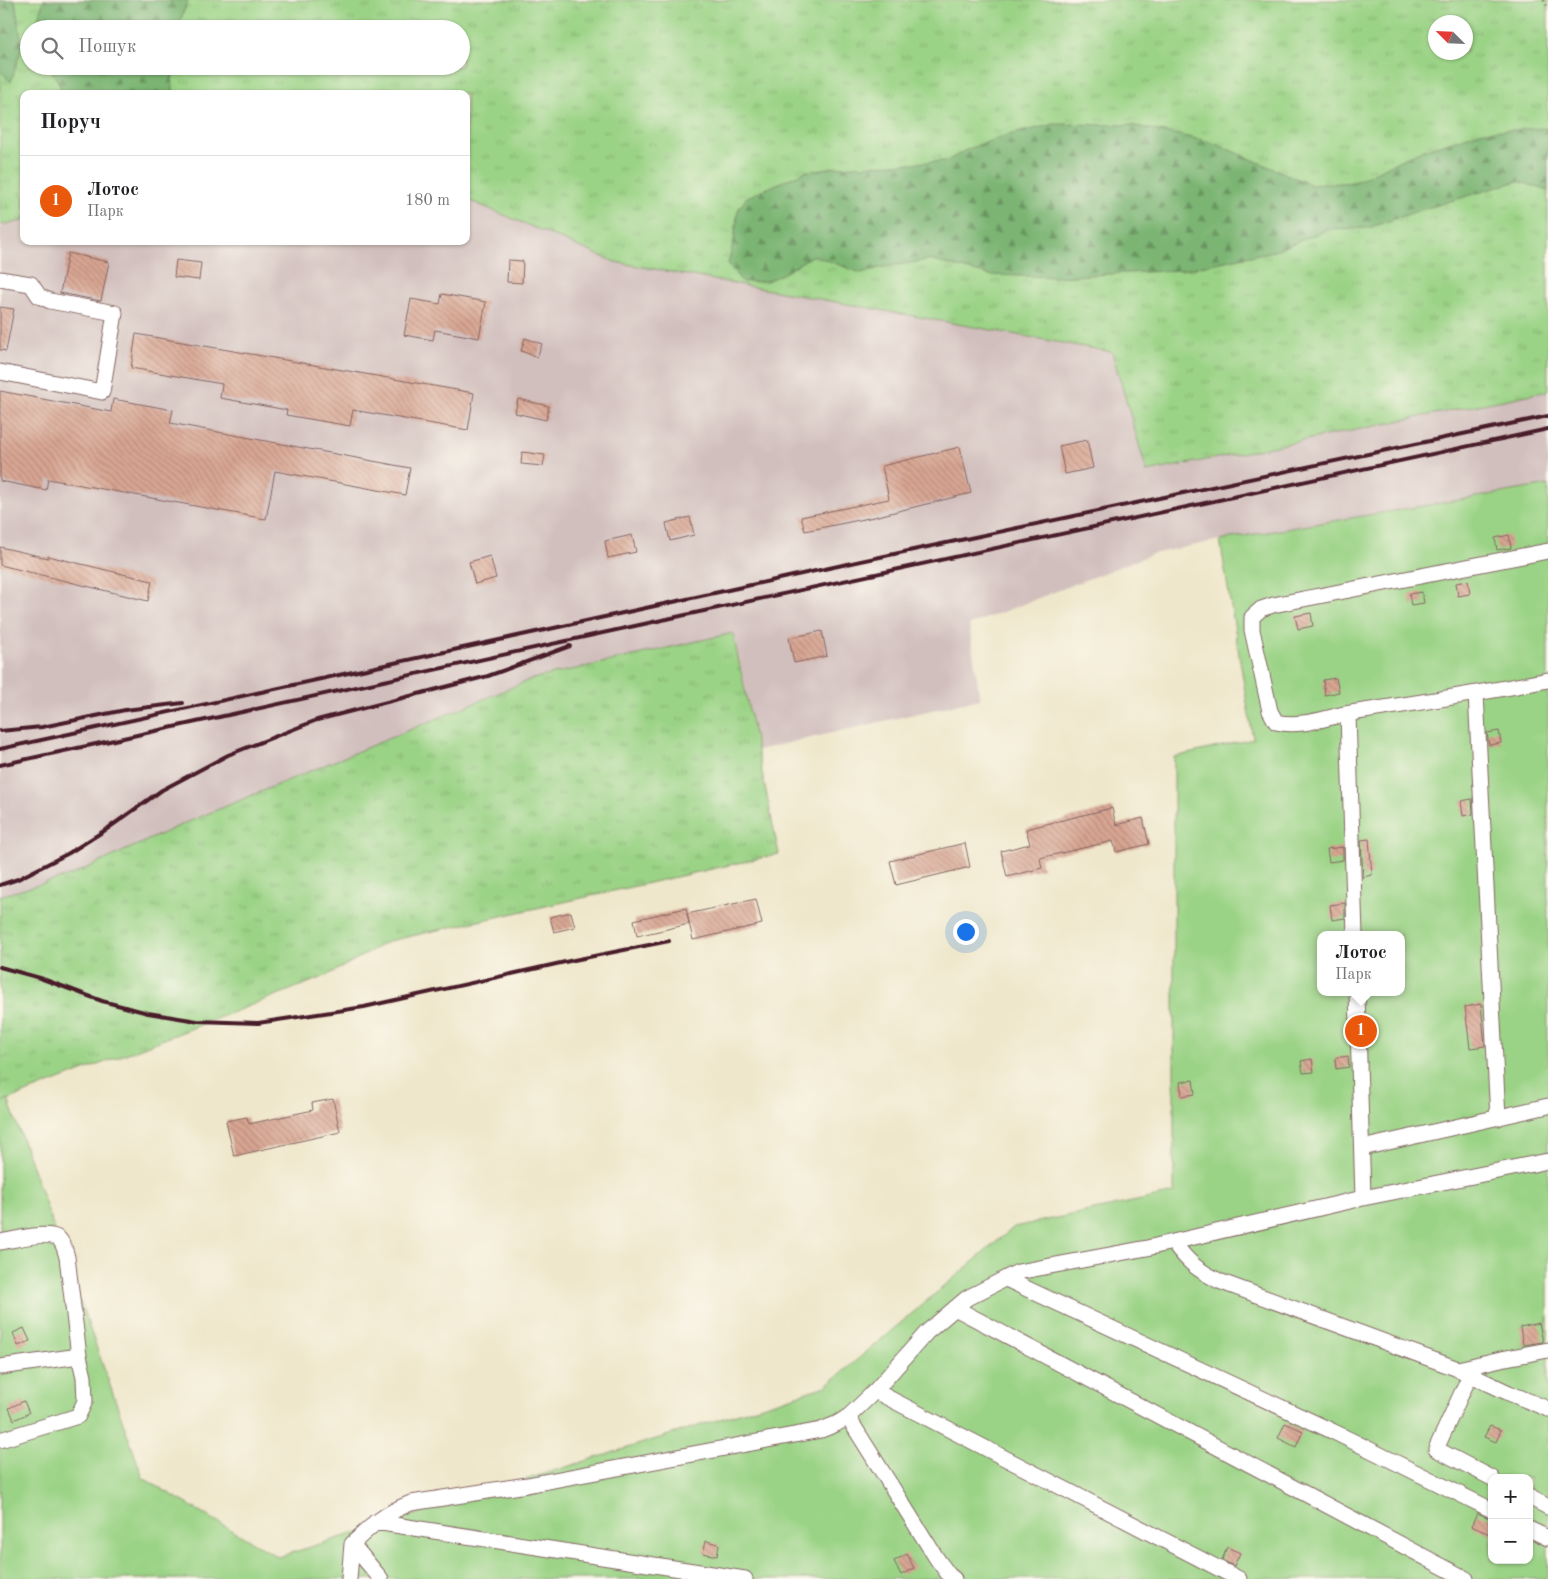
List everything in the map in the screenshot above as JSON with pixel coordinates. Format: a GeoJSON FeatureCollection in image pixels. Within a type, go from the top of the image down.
{"type":"FeatureCollection","features":[{"type":"Feature","properties":{"kind":"street"},"geometry":{"type":"LineString","coordinates":[[0,279],[31,284],[39,296],[50,301],[115,312],[102,392],[0,372]]}},
{"type":"Feature","properties":{"kind":"street"},"geometry":{"type":"LineString","coordinates":[[1548,552],[1286,602],[1261,610],[1252,617],[1252,630],[1270,710],[1276,722],[1288,725],[1309,723],[1348,714],[1476,694],[1548,680]]}},
{"type":"Feature","properties":{"kind":"street"},"geometry":{"type":"LineString","coordinates":[[1476,694],[1498,1118]]}},
{"type":"Feature","properties":{"kind":"street"},"geometry":{"type":"LineString","coordinates":[[1348,714],[1355,931]]}},
{"type":"Feature","properties":{"kind":"street"},"geometry":{"type":"LineString","coordinates":[[1357,996],[1363,1198]]}},
{"type":"Feature","properties":{"kind":"street"},"geometry":{"type":"LineString","coordinates":[[1362,1148],[1548,1106]]}},
{"type":"Feature","properties":{"kind":"street"},"geometry":{"type":"LineString","coordinates":[[349,1579],[352,1544],[375,1522],[396,1509],[411,1503],[536,1483],[821,1430],[836,1424],[848,1417],[875,1391],[927,1332],[955,1308],[967,1298],[1018,1272],[1173,1242],[1363,1198],[1548,1160]]}},
{"type":"Feature","properties":{"kind":"street"},"geometry":{"type":"LineString","coordinates":[[0,1242],[47,1235],[58,1238],[64,1246],[79,1356],[84,1377],[85,1401],[78,1416],[0,1440]]}},
{"type":"Feature","properties":{"kind":"street"},"geometry":{"type":"LineString","coordinates":[[1173,1242],[1186,1259],[1198,1270],[1219,1281],[1464,1372],[1548,1409]]}},
{"type":"Feature","properties":{"kind":"street"},"geometry":{"type":"LineString","coordinates":[[1006,1279],[1332,1431],[1488,1508]]}},
{"type":"Feature","properties":{"kind":"street"},"geometry":{"type":"LineString","coordinates":[[955,1308],[1466,1579]]}},
{"type":"Feature","properties":{"kind":"street"},"geometry":{"type":"LineString","coordinates":[[1464,1372],[1501,1359],[1548,1350]]}},
{"type":"Feature","properties":{"kind":"street"},"geometry":{"type":"LineString","coordinates":[[0,1367],[79,1356]]}},
{"type":"Feature","properties":{"kind":"street"},"geometry":{"type":"LineString","coordinates":[[1464,1372],[1436,1450],[1488,1476]]}},
{"type":"Feature","properties":{"kind":"street"},"geometry":{"type":"LineString","coordinates":[[875,1391],[1239,1579]]}},
{"type":"Feature","properties":{"kind":"street"},"geometry":{"type":"LineString","coordinates":[[848,1417],[937,1559],[954,1579]]}},
{"type":"Feature","properties":{"kind":"street"},"geometry":{"type":"LineString","coordinates":[[1533,1499],[1548,1507]]}},
{"type":"Feature","properties":{"kind":"street"},"geometry":{"type":"LineString","coordinates":[[375,1522],[745,1579]]}},
{"type":"Feature","properties":{"kind":"street"},"geometry":{"type":"LineString","coordinates":[[1533,1531],[1548,1538]]}},
{"type":"Feature","properties":{"kind":"street"},"geometry":{"type":"LineString","coordinates":[[352,1544],[381,1579]]}},
{"type":"Feature","properties":{"kind":"path"},"geometry":{"type":"LineString","coordinates":[[1544,0],[1548,8]]}},
{"type":"Feature","properties":{"kind":"shaded area"},"geometry":{"type":"Polygon","coordinates":[[[470,201],[615,262],[1112,352],[1147,472],[1548,391],[1548,485],[1220,540],[1152,554],[969,625],[980,699],[758,750],[734,633],[72,875],[0,896],[0,225],[20,222],[20,245],[470,245],[470,201]]]}},
{"type":"Feature","properties":{"kind":"green space"},"geometry":{"type":"Polygon","coordinates":[[[0,0],[15,0],[20,33],[20,53],[11,82],[0,71],[0,0]]]}},
{"type":"Feature","properties":{"kind":"green space"},"geometry":{"type":"Polygon","coordinates":[[[15,0],[44,0],[38,20],[20,20],[20,75],[55,75],[61,90],[20,90],[20,222],[0,225],[0,71],[11,82],[17,19],[15,0]]]}},
{"type":"Feature","properties":{"kind":"green space"},"geometry":{"type":"Polygon","coordinates":[[[44,0],[188,0],[180,20],[38,20],[44,0]]]}},
{"type":"Feature","properties":{"kind":"green space"},"geometry":{"type":"Polygon","coordinates":[[[188,0],[1548,0],[1548,391],[1147,472],[1112,352],[615,262],[470,201],[470,90],[173,90],[172,75],[470,75],[470,20],[180,20],[188,0]]]}},
{"type":"Feature","properties":{"kind":"green space"},"geometry":{"type":"Polygon","coordinates":[[[55,75],[172,75],[173,90],[61,90],[55,75]]]}},
{"type":"Feature","properties":{"kind":"green space"},"geometry":{"type":"Polygon","coordinates":[[[1054,124],[1131,125],[1211,142],[1312,185],[1355,182],[1417,152],[1484,131],[1548,128],[1548,191],[1518,181],[1417,211],[1369,228],[1329,229],[1274,251],[1182,270],[1055,277],[989,275],[929,260],[884,267],[861,273],[813,255],[786,272],[767,281],[742,282],[728,264],[734,240],[738,210],[747,197],[807,171],[837,167],[947,161],[966,150],[1000,137],[1054,124]]]}},
{"type":"Feature","properties":{"kind":"green space"},"geometry":{"type":"Polygon","coordinates":[[[1548,485],[1548,1579],[0,1579],[0,1103],[8,1099],[143,1478],[278,1557],[826,1386],[1014,1227],[1174,1193],[1174,757],[1253,739],[1220,540],[1548,485]]]}},
{"type":"Feature","properties":{"kind":"green space"},"geometry":{"type":"Polygon","coordinates":[[[733,633],[779,854],[389,941],[326,976],[0,1103],[0,896],[72,875],[183,824],[532,679],[733,633]]]}},
{"type":"Feature","properties":{"kind":"building"},"geometry":{"type":"Polygon","coordinates":[[[68,253],[109,262],[101,301],[60,293],[68,253]]]}},
{"type":"Feature","properties":{"kind":"building"},"geometry":{"type":"Polygon","coordinates":[[[176,260],[201,263],[199,280],[174,277],[176,260]]]}},
{"type":"Feature","properties":{"kind":"building"},"geometry":{"type":"Polygon","coordinates":[[[508,260],[523,261],[522,283],[507,282],[508,260]]]}},
{"type":"Feature","properties":{"kind":"building"},"geometry":{"type":"Polygon","coordinates":[[[442,294],[486,302],[479,338],[435,330],[433,340],[404,335],[411,299],[440,304],[442,294]]]}},
{"type":"Feature","properties":{"kind":"building"},"geometry":{"type":"Polygon","coordinates":[[[0,307],[14,309],[6,351],[0,350],[0,307]]]}},
{"type":"Feature","properties":{"kind":"building"},"geometry":{"type":"Polygon","coordinates":[[[136,334],[474,393],[468,430],[353,410],[350,426],[286,415],[287,410],[220,398],[222,384],[131,368],[136,334]]]}},
{"type":"Feature","properties":{"kind":"building"},"geometry":{"type":"Polygon","coordinates":[[[525,338],[542,344],[537,357],[521,351],[525,338]]]}},
{"type":"Feature","properties":{"kind":"building"},"geometry":{"type":"Polygon","coordinates":[[[0,391],[111,412],[113,399],[173,410],[170,423],[410,468],[405,495],[275,471],[266,519],[48,479],[46,490],[0,481],[0,391]]]}},
{"type":"Feature","properties":{"kind":"building"},"geometry":{"type":"Polygon","coordinates":[[[518,399],[549,406],[546,420],[515,413],[518,399]]]}},
{"type":"Feature","properties":{"kind":"building"},"geometry":{"type":"Polygon","coordinates":[[[1087,440],[1093,468],[1065,474],[1059,446],[1087,440]]]}},
{"type":"Feature","properties":{"kind":"building"},"geometry":{"type":"Polygon","coordinates":[[[960,447],[971,493],[874,517],[805,531],[801,517],[889,499],[882,466],[960,447]]]}},
{"type":"Feature","properties":{"kind":"building"},"geometry":{"type":"Polygon","coordinates":[[[522,452],[545,455],[543,466],[521,464],[522,452]]]}},
{"type":"Feature","properties":{"kind":"building"},"geometry":{"type":"Polygon","coordinates":[[[690,517],[694,535],[670,541],[666,523],[690,517]]]}},
{"type":"Feature","properties":{"kind":"building"},"geometry":{"type":"Polygon","coordinates":[[[632,535],[636,552],[608,558],[605,541],[632,535]]]}},
{"type":"Feature","properties":{"kind":"building"},"geometry":{"type":"Polygon","coordinates":[[[1509,535],[1511,548],[1497,550],[1495,538],[1509,535]]]}},
{"type":"Feature","properties":{"kind":"building"},"geometry":{"type":"Polygon","coordinates":[[[0,547],[48,558],[48,556],[152,581],[148,601],[0,565],[0,547]]]}},
{"type":"Feature","properties":{"kind":"building"},"geometry":{"type":"Polygon","coordinates":[[[490,556],[496,578],[475,584],[469,562],[490,556]]]}},
{"type":"Feature","properties":{"kind":"building"},"geometry":{"type":"Polygon","coordinates":[[[1468,581],[1470,594],[1458,596],[1456,583],[1468,581]]]}},
{"type":"Feature","properties":{"kind":"building"},"geometry":{"type":"Polygon","coordinates":[[[1422,592],[1424,603],[1411,605],[1409,594],[1422,592]]]}},
{"type":"Feature","properties":{"kind":"building"},"geometry":{"type":"Polygon","coordinates":[[[1311,613],[1313,626],[1298,629],[1295,616],[1311,613]]]}},
{"type":"Feature","properties":{"kind":"building"},"geometry":{"type":"Polygon","coordinates":[[[822,631],[827,656],[794,663],[789,638],[822,631]]]}},
{"type":"Feature","properties":{"kind":"building"},"geometry":{"type":"Polygon","coordinates":[[[1336,678],[1339,692],[1325,695],[1323,680],[1336,678]]]}},
{"type":"Feature","properties":{"kind":"building"},"geometry":{"type":"Polygon","coordinates":[[[1499,731],[1501,743],[1489,745],[1487,733],[1499,731]]]}},
{"type":"Feature","properties":{"kind":"building"},"geometry":{"type":"Polygon","coordinates":[[[1472,799],[1473,814],[1463,816],[1461,801],[1472,799]]]}},
{"type":"Feature","properties":{"kind":"building"},"geometry":{"type":"Polygon","coordinates":[[[1112,808],[1116,825],[1143,818],[1149,844],[1116,852],[1113,841],[1040,858],[1042,868],[1007,877],[1001,851],[1030,844],[1026,829],[1112,808]]]}},
{"type":"Feature","properties":{"kind":"building"},"geometry":{"type":"Polygon","coordinates":[[[1369,839],[1372,875],[1363,877],[1361,840],[1369,839]]]}},
{"type":"Feature","properties":{"kind":"building"},"geometry":{"type":"Polygon","coordinates":[[[965,843],[970,867],[896,885],[890,861],[965,843]]]}},
{"type":"Feature","properties":{"kind":"building"},"geometry":{"type":"Polygon","coordinates":[[[1343,847],[1343,860],[1329,862],[1327,849],[1343,847]]]}},
{"type":"Feature","properties":{"kind":"building"},"geometry":{"type":"Polygon","coordinates":[[[756,899],[762,924],[693,940],[687,914],[756,899]]]}},
{"type":"Feature","properties":{"kind":"building"},"geometry":{"type":"Polygon","coordinates":[[[1345,903],[1345,918],[1332,920],[1330,905],[1345,903]]]}},
{"type":"Feature","properties":{"kind":"building"},"geometry":{"type":"Polygon","coordinates":[[[686,908],[689,924],[637,936],[634,920],[686,908]]]}},
{"type":"Feature","properties":{"kind":"building"},"geometry":{"type":"Polygon","coordinates":[[[571,912],[575,927],[554,932],[550,917],[571,912]]]}},
{"type":"Feature","properties":{"kind":"building"},"geometry":{"type":"Polygon","coordinates":[[[1481,1004],[1485,1046],[1470,1048],[1465,1007],[1481,1004]]]}},
{"type":"Feature","properties":{"kind":"building"},"geometry":{"type":"Polygon","coordinates":[[[1348,1056],[1349,1067],[1336,1069],[1335,1058],[1348,1056]]]}},
{"type":"Feature","properties":{"kind":"building"},"geometry":{"type":"Polygon","coordinates":[[[1312,1059],[1314,1072],[1303,1073],[1301,1061],[1312,1059]]]}},
{"type":"Feature","properties":{"kind":"building"},"geometry":{"type":"Polygon","coordinates":[[[1193,1080],[1195,1094],[1182,1096],[1180,1082],[1193,1080]]]}},
{"type":"Feature","properties":{"kind":"building"},"geometry":{"type":"Polygon","coordinates":[[[333,1099],[340,1132],[234,1156],[226,1121],[247,1117],[249,1124],[313,1110],[312,1103],[333,1099]]]}},
{"type":"Feature","properties":{"kind":"building"},"geometry":{"type":"Polygon","coordinates":[[[1539,1323],[1543,1342],[1523,1345],[1520,1327],[1539,1323]]]}},
{"type":"Feature","properties":{"kind":"building"},"geometry":{"type":"Polygon","coordinates":[[[24,1328],[30,1341],[18,1346],[13,1333],[24,1328]]]}},
{"type":"Feature","properties":{"kind":"building"},"geometry":{"type":"Polygon","coordinates":[[[24,1401],[29,1413],[14,1420],[9,1408],[24,1401]]]}},
{"type":"Feature","properties":{"kind":"building"},"geometry":{"type":"Polygon","coordinates":[[[1285,1423],[1303,1431],[1296,1447],[1278,1438],[1285,1423]]]}},
{"type":"Feature","properties":{"kind":"building"},"geometry":{"type":"Polygon","coordinates":[[[1490,1426],[1501,1430],[1496,1442],[1484,1437],[1490,1426]]]}},
{"type":"Feature","properties":{"kind":"building"},"geometry":{"type":"Polygon","coordinates":[[[1477,1513],[1488,1517],[1488,1533],[1471,1526],[1477,1513]]]}},
{"type":"Feature","properties":{"kind":"building"},"geometry":{"type":"Polygon","coordinates":[[[706,1541],[719,1544],[717,1556],[703,1553],[706,1541]]]}},
{"type":"Feature","properties":{"kind":"building"},"geometry":{"type":"Polygon","coordinates":[[[1227,1547],[1240,1553],[1234,1566],[1222,1560],[1227,1547]]]}},
{"type":"Feature","properties":{"kind":"building"},"geometry":{"type":"Polygon","coordinates":[[[907,1554],[914,1568],[901,1575],[894,1561],[907,1554]]]}},
{"type":"Feature","properties":{"kind":"railway"},"geometry":{"type":"LineString","coordinates":[[0,749],[861,561],[1548,416]]}},
{"type":"Feature","properties":{"kind":"railway"},"geometry":{"type":"LineString","coordinates":[[0,765],[1548,429]]}},
{"type":"Feature","properties":{"kind":"railway"},"geometry":{"type":"LineString","coordinates":[[0,885],[18,879],[69,853],[162,790],[228,755],[317,720],[488,676],[570,646]]}},
{"type":"Feature","properties":{"kind":"railway"},"geometry":{"type":"LineString","coordinates":[[0,731],[42,727],[125,710],[183,703]]}},
{"type":"Feature","properties":{"kind":"railway"},"geometry":{"type":"LineString","coordinates":[[0,967],[40,978],[102,1001],[148,1013],[197,1021],[258,1023],[364,1007],[574,960],[669,941]]}},
{"type":"Feature","properties":{"kind":"place","name":"Лотос"},"geometry":{"type":"Point","coordinates":[1361,1031]}}]}
